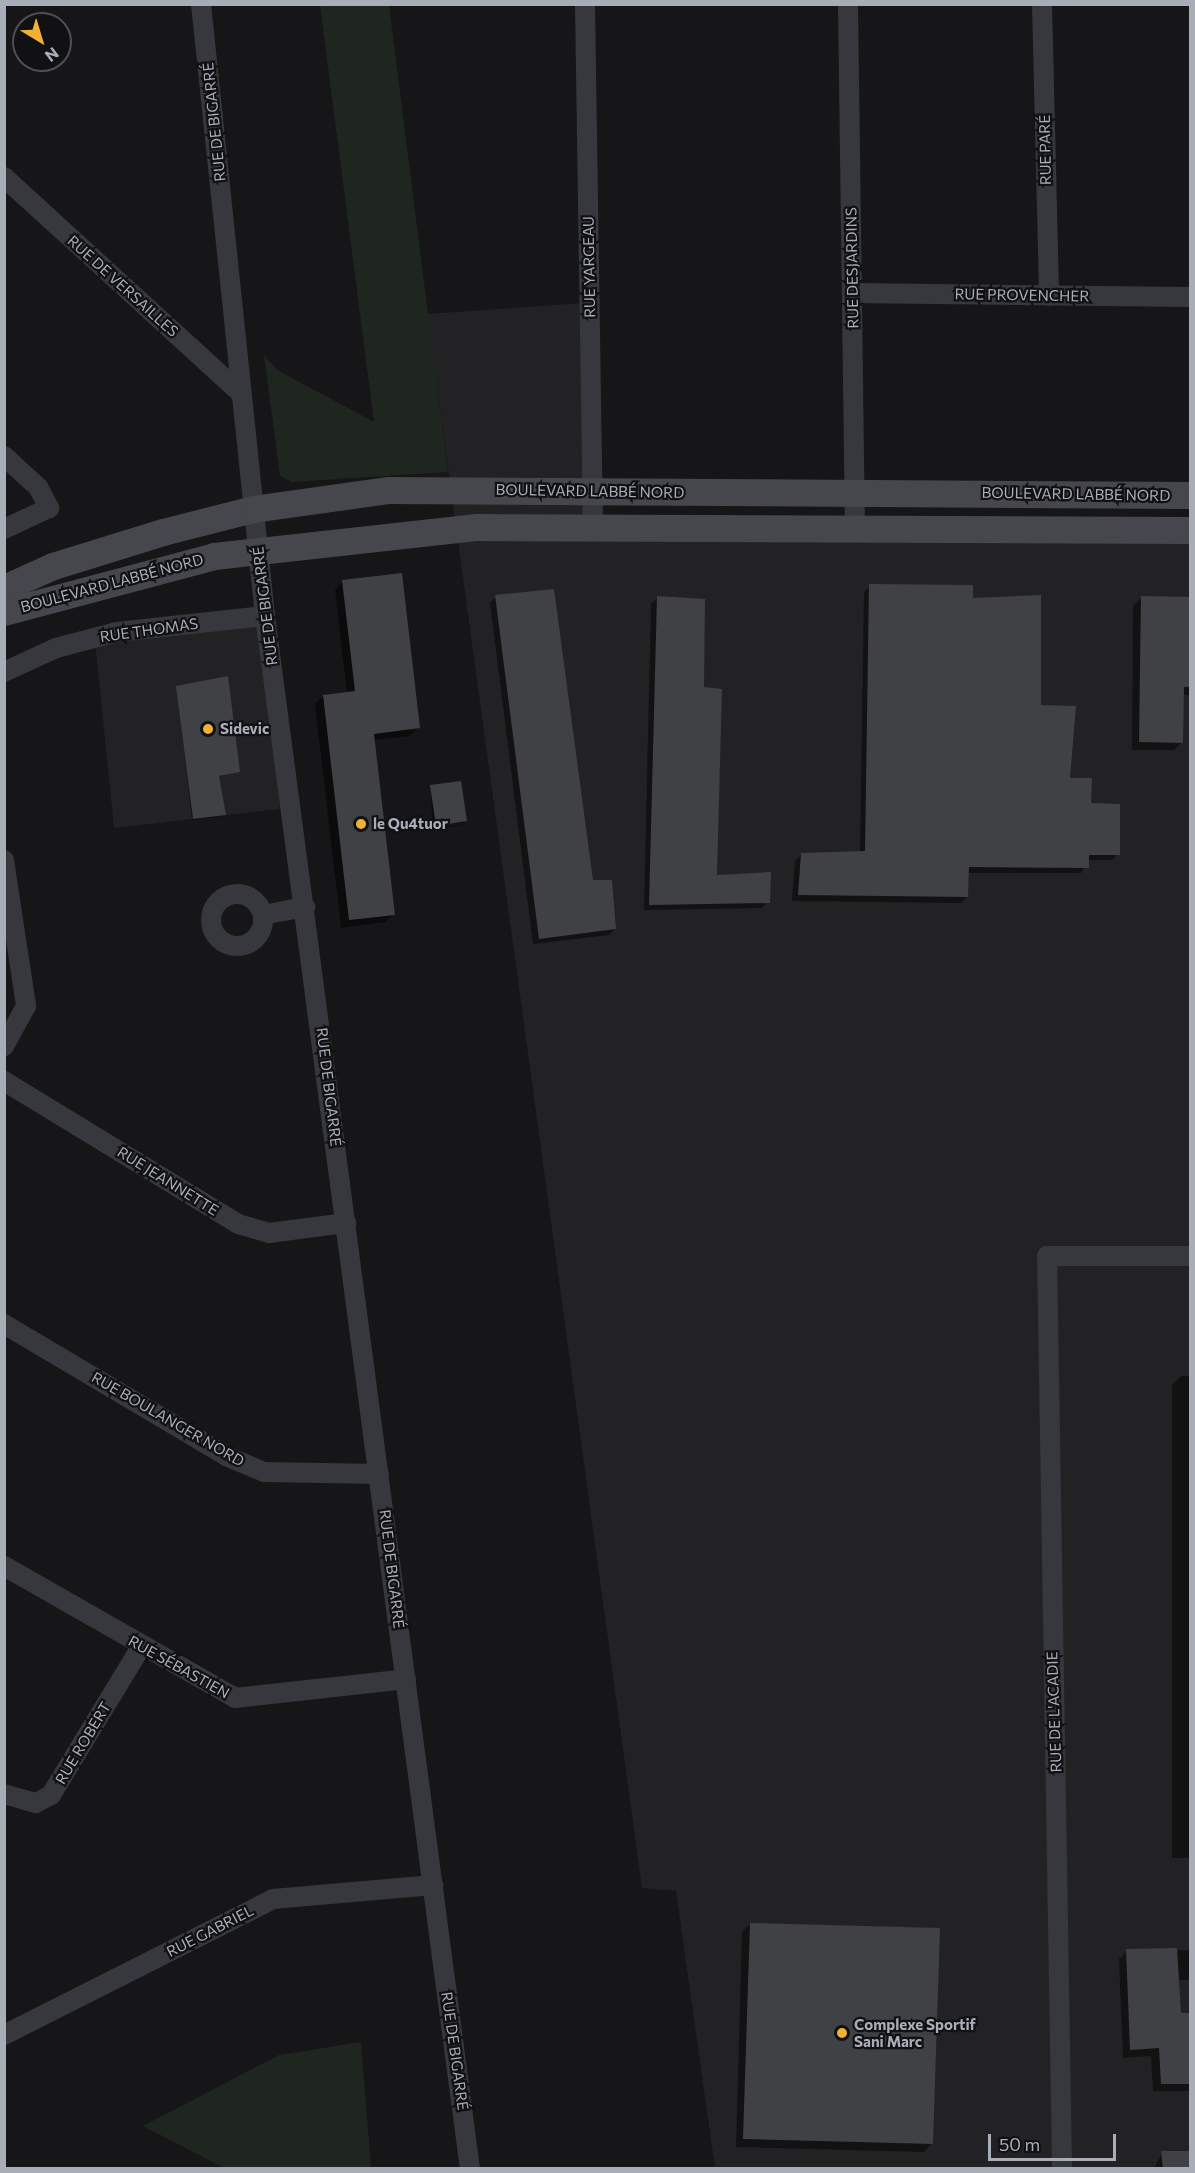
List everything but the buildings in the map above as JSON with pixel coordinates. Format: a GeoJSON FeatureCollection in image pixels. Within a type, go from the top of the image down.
{"type":"FeatureCollection","features":[{"type":"Feature","properties":{"kind":"main road","name":"BOULEVARD LABBÉ NORD"},"geometry":{"type":"LineString","coordinates":[[4,588],[97,550],[253,509],[389,490],[1191,495]]}},
{"type":"Feature","properties":{"kind":"main road","name":"BOULEVARD LABBÉ NORD"},"geometry":{"type":"LineString","coordinates":[[4,612],[169,565],[258,549],[477,527],[593,530],[1191,530]]}},
{"type":"Feature","properties":{"kind":"street","name":"RUE DE BIGARRÉ"},"geometry":{"type":"LineString","coordinates":[[201,4],[265,615],[470,2169]]}},
{"type":"Feature","properties":{"kind":"street","name":"RUE YARGEAU"},"geometry":{"type":"LineString","coordinates":[[585,4],[593,530]]}},
{"type":"Feature","properties":{"kind":"street","name":"RUE DESJARDINS"},"geometry":{"type":"LineString","coordinates":[[848,4],[855,531]]}},
{"type":"Feature","properties":{"kind":"street","name":"RUE PARÉ"},"geometry":{"type":"LineString","coordinates":[[1042,4],[1049,296]]}},
{"type":"Feature","properties":{"kind":"street","name":"RUE DE VERSAILLES"},"geometry":{"type":"LineString","coordinates":[[4,177],[243,394]]}},
{"type":"Feature","properties":{"kind":"street","name":"RUE PROVENCHER"},"geometry":{"type":"LineString","coordinates":[[853,293],[1191,297]]}},
{"type":"Feature","properties":{"kind":"street"},"geometry":{"type":"LineString","coordinates":[[4,456],[38,487],[49,508],[4,529]]}},
{"type":"Feature","properties":{"kind":"street","name":"RUE THOMAS"},"geometry":{"type":"LineString","coordinates":[[4,672],[56,648],[117,632],[265,615]]}},
{"type":"Feature","properties":{"kind":"street"},"geometry":{"type":"LineString","coordinates":[[4,860],[26,1006],[4,1046]]}},
{"type":"Feature","properties":{"kind":"street"},"geometry":{"type":"LineString","coordinates":[[263,915],[305,906]]}},
{"type":"Feature","properties":{"kind":"street","name":"RUE JEANNETTE"},"geometry":{"type":"LineString","coordinates":[[4,1081],[237,1224],[268,1233],[346,1223]]}},
{"type":"Feature","properties":{"kind":"street","name":"RUE DE L'ACADIE"},"geometry":{"type":"LineString","coordinates":[[1062,2169],[1047,1256],[1191,1256]]}},
{"type":"Feature","properties":{"kind":"street","name":"RUE BOULANGER NORD"},"geometry":{"type":"LineString","coordinates":[[4,1324],[226,1456],[264,1472],[380,1474]]}},
{"type":"Feature","properties":{"kind":"street","name":"RUE SÉBASTIEN"},"geometry":{"type":"LineString","coordinates":[[4,1566],[141,1647],[234,1698],[406,1679]]}},
{"type":"Feature","properties":{"kind":"street","name":"RUE ROBERT"},"geometry":{"type":"LineString","coordinates":[[4,1794],[36,1803],[51,1795],[141,1647]]}},
{"type":"Feature","properties":{"kind":"street","name":"RUE GABRIEL"},"geometry":{"type":"LineString","coordinates":[[4,2035],[273,1899],[433,1885]]}},
{"type":"Feature","properties":{"kind":"shaded area"},"geometry":{"type":"Polygon","coordinates":[[[320,5],[389,5],[448,472],[292,482],[280,476],[264,355],[277,370],[374,422],[320,5]]]}},
{"type":"Feature","properties":{"kind":"shaded area"},"geometry":{"type":"Polygon","coordinates":[[[598,302],[604,536],[1190,539],[1190,2168],[715,2168],[676,1891],[642,1888],[427,314],[598,302]]]}},
{"type":"Feature","properties":{"kind":"shaded area"},"geometry":{"type":"Polygon","coordinates":[[[259,621],[280,809],[114,828],[95,641],[259,621]]]}},
{"type":"Feature","properties":{"kind":"shaded area"},"geometry":{"type":"Polygon","coordinates":[[[361,2042],[371,2168],[224,2168],[143,2126],[279,2055],[361,2042]]]}},
{"type":"Feature","properties":{"kind":"place","name":"Sidevic"},"geometry":{"type":"Point","coordinates":[208,729]}},
{"type":"Feature","properties":{"kind":"place","name":"le Qu4tuor"},"geometry":{"type":"Point","coordinates":[361,824]}},
{"type":"Feature","properties":{"kind":"place","name":"Complexe Sportif Sani Marc"},"geometry":{"type":"Point","coordinates":[842,2033]}}]}
